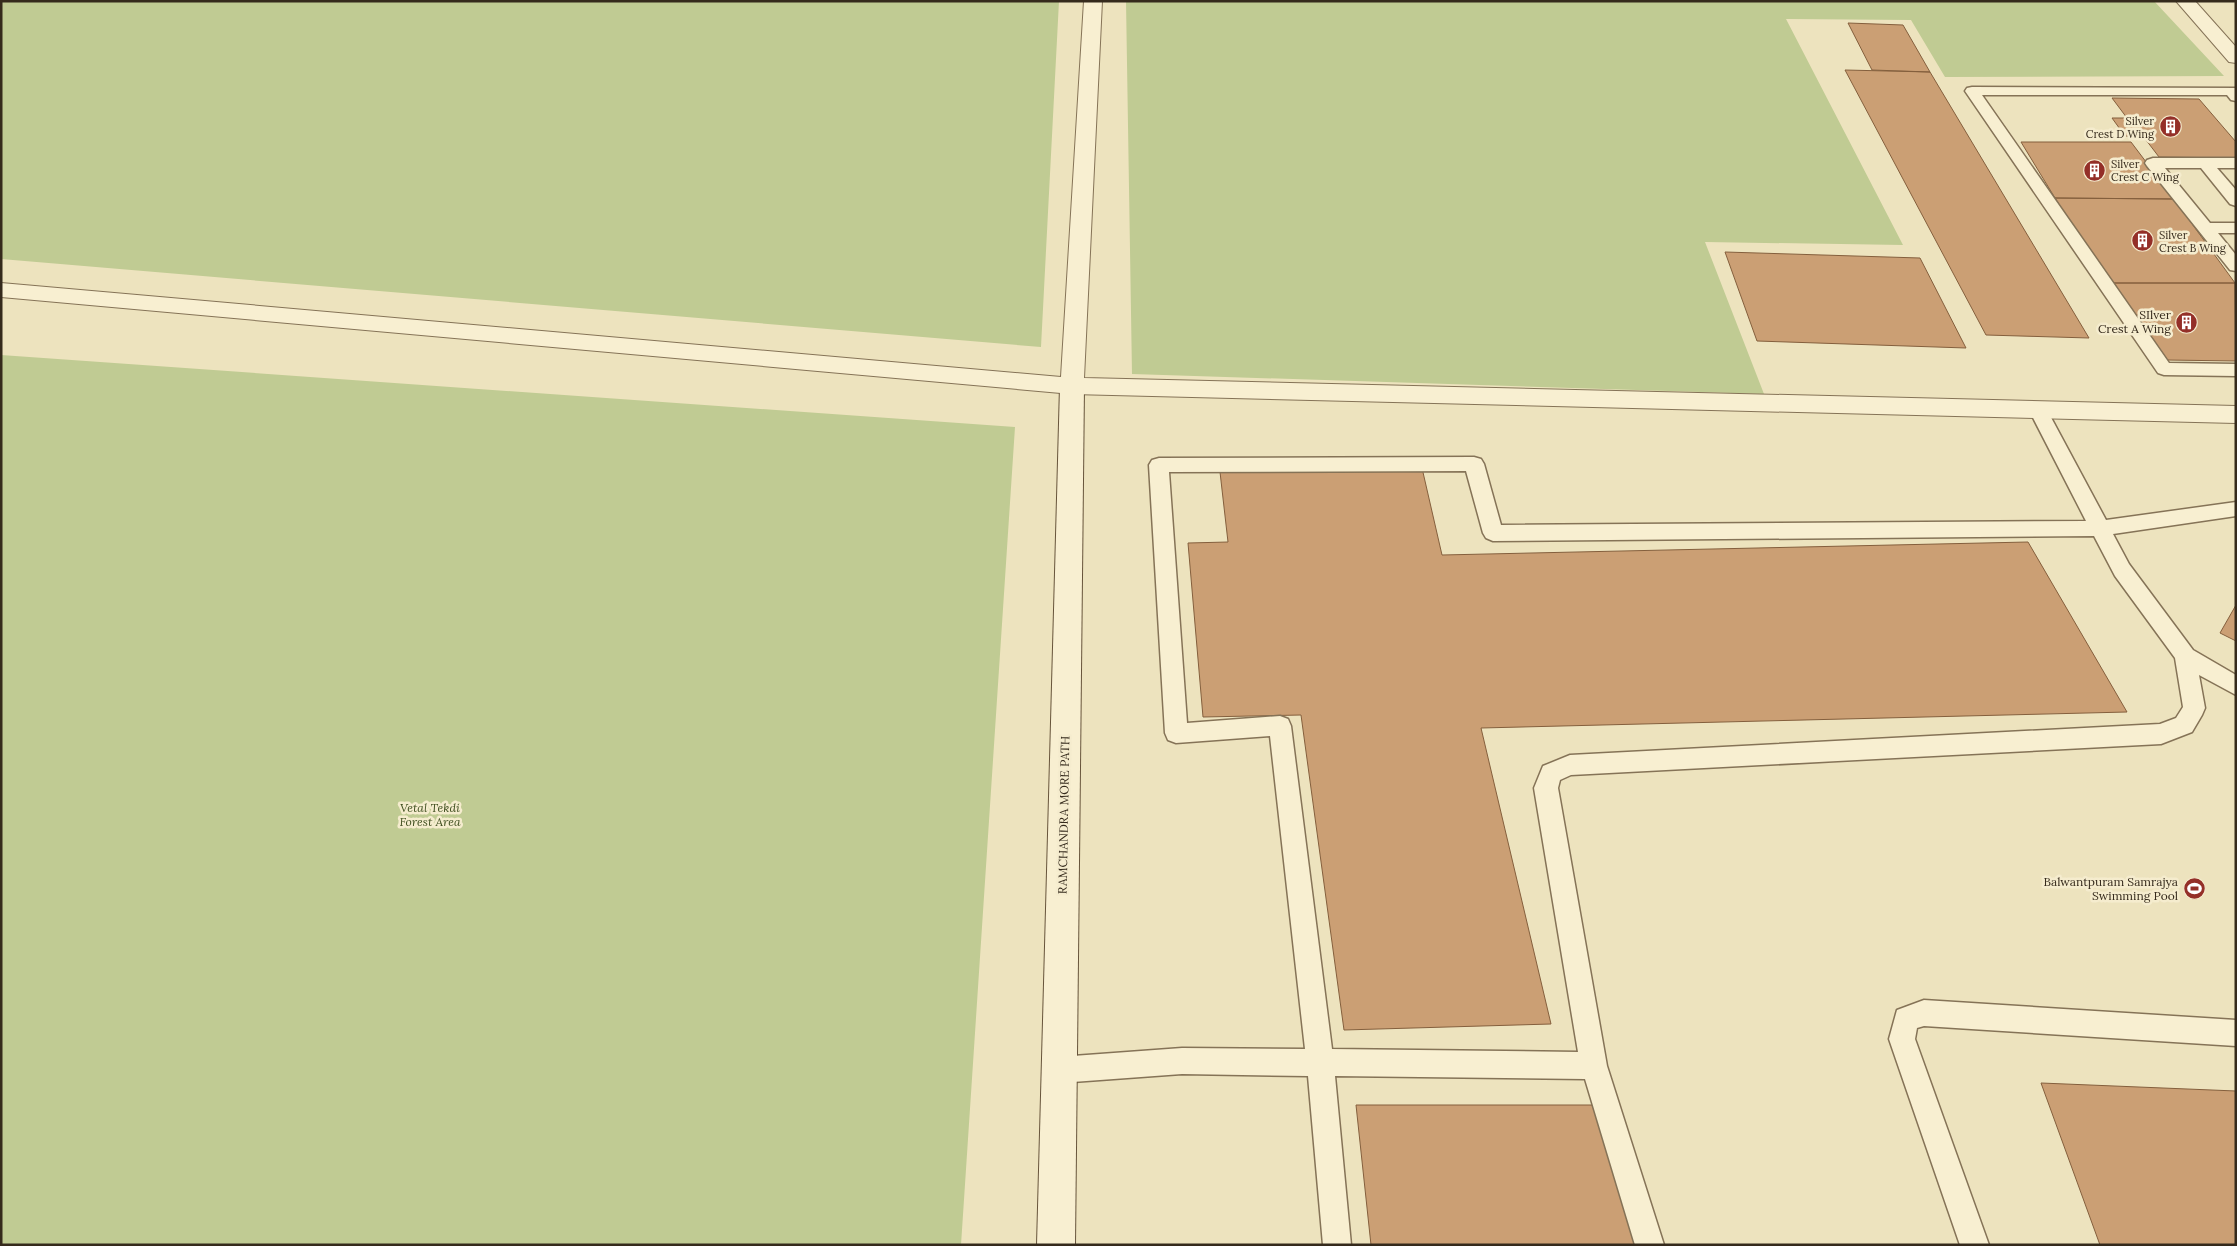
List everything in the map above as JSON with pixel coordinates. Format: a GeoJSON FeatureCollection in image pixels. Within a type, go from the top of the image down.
{"type":"FeatureCollection","features":[{"type":"Feature","properties":{"kind":"street","name":"RAMCHANDRA MORE PATH"},"geometry":{"type":"LineString","coordinates":[[1056,1245],[1072,386],[1093,1]]}},
{"type":"Feature","properties":{"kind":"street"},"geometry":{"type":"LineString","coordinates":[[2185,1],[2236,58]]}},
{"type":"Feature","properties":{"kind":"street"},"geometry":{"type":"LineString","coordinates":[[1,290],[1072,386],[2236,415]]}},
{"type":"Feature","properties":{"kind":"lane"},"geometry":{"type":"LineString","coordinates":[[2236,96],[2231,91],[1972,91],[2164,369],[2236,370]]}},
{"type":"Feature","properties":{"kind":"lane"},"geometry":{"type":"LineString","coordinates":[[2236,164],[2153,163],[2236,266]]}},
{"type":"Feature","properties":{"kind":"lane"},"geometry":{"type":"LineString","coordinates":[[2205,163],[2236,201]]}},
{"type":"Feature","properties":{"kind":"lane"},"geometry":{"type":"LineString","coordinates":[[2205,228],[2236,228]]}},
{"type":"Feature","properties":{"kind":"lane"},"geometry":{"type":"LineString","coordinates":[[2038,410],[2122,570],[2185,656],[2236,686]]}},
{"type":"Feature","properties":{"kind":"lane"},"geometry":{"type":"LineString","coordinates":[[1337,1245],[1320,1063],[1280,726],[1176,733],[1159,465],[1474,464],[1493,533],[2100,528],[2236,510]]}},
{"type":"Feature","properties":{"kind":"lane"},"geometry":{"type":"LineString","coordinates":[[1650,1245],[1594,1066],[1546,788],[1551,773],[1570,765],[2161,734],[2184,725],[2194,708],[2185,656]]}},
{"type":"Feature","properties":{"kind":"lane"},"geometry":{"type":"LineString","coordinates":[[1976,1245],[1902,1039],[1906,1019],[1924,1013],[2236,1032]]}},
{"type":"Feature","properties":{"kind":"lane"},"geometry":{"type":"LineString","coordinates":[[1059,1070],[1182,1061],[1594,1066]]}},
{"type":"Feature","properties":{"kind":"green space"},"geometry":{"type":"Polygon","coordinates":[[[3,1],[1059,1],[1041,347],[1,259],[1,4],[3,1]]]}},
{"type":"Feature","properties":{"kind":"green space"},"geometry":{"type":"Polygon","coordinates":[[[1126,1],[2154,1],[2224,76],[1945,77],[1911,20],[1786,19],[1903,245],[1705,242],[1764,394],[1132,374],[1126,1]]]}},
{"type":"Feature","properties":{"kind":"green space","name":"Vetal Tekdi Forest Area"},"geometry":{"type":"Polygon","coordinates":[[[1,355],[1015,427],[961,1245],[1,1245],[1,355]]]}},
{"type":"Feature","properties":{"kind":"building"},"geometry":{"type":"Polygon","coordinates":[[[1848,23],[1903,25],[1930,72],[1872,70],[1848,23]]]}},
{"type":"Feature","properties":{"kind":"building"},"geometry":{"type":"Polygon","coordinates":[[[1845,70],[1930,72],[2089,338],[1986,335],[1845,70]]]}},
{"type":"Feature","properties":{"kind":"building","name":"Silver Crest D Wing"},"geometry":{"type":"Polygon","coordinates":[[[2112,98],[2199,99],[2236,142],[2236,158],[2159,157],[2143,136],[2125,136],[2112,118],[2127,118],[2112,98]]]}},
{"type":"Feature","properties":{"kind":"building","name":"Silver Crest C Wing"},"geometry":{"type":"Polygon","coordinates":[[[2021,142],[2131,142],[2174,199],[2055,198],[2021,142]]]}},
{"type":"Feature","properties":{"kind":"building","name":"Silver Crest B Wing"},"geometry":{"type":"Polygon","coordinates":[[[2055,198],[2174,199],[2235,283],[2109,283],[2055,198]]]}},
{"type":"Feature","properties":{"kind":"building"},"geometry":{"type":"Polygon","coordinates":[[[1725,252],[1920,258],[1966,348],[1757,341],[1725,252]]]}},
{"type":"Feature","properties":{"kind":"building","name":"SIlver Crest A Wing"},"geometry":{"type":"Polygon","coordinates":[[[2109,283],[2235,283],[2236,361],[2167,360],[2109,283]]]}},
{"type":"Feature","properties":{"kind":"building"},"geometry":{"type":"Polygon","coordinates":[[[1422,468],[1442,555],[2028,542],[2127,712],[1481,728],[1551,1024],[1344,1030],[1301,715],[1203,717],[1188,543],[1228,542],[1220,472],[1422,468]]]}},
{"type":"Feature","properties":{"kind":"building"},"geometry":{"type":"Polygon","coordinates":[[[2236,605],[2236,641],[2220,633],[2236,605]]]}},
{"type":"Feature","properties":{"kind":"building"},"geometry":{"type":"Polygon","coordinates":[[[2041,1083],[2236,1091],[2236,1245],[2100,1245],[2041,1083]]]}},
{"type":"Feature","properties":{"kind":"building"},"geometry":{"type":"Polygon","coordinates":[[[1356,1105],[1605,1105],[1635,1245],[1371,1245],[1356,1105]]]}},
{"type":"Feature","properties":{"kind":"place","name":"Silver Crest D Wing"},"geometry":{"type":"Point","coordinates":[2170,127]}},
{"type":"Feature","properties":{"kind":"place","name":"Silver Crest C Wing"},"geometry":{"type":"Point","coordinates":[2095,170]}},
{"type":"Feature","properties":{"kind":"place","name":"Silver Crest B Wing"},"geometry":{"type":"Point","coordinates":[2143,241]}},
{"type":"Feature","properties":{"kind":"place","name":"SIlver Crest A Wing"},"geometry":{"type":"Point","coordinates":[2187,322]}},
{"type":"Feature","properties":{"kind":"place","name":"Balwantpuram Samrajya Swimming Pool"},"geometry":{"type":"Point","coordinates":[2194,889]}}]}
